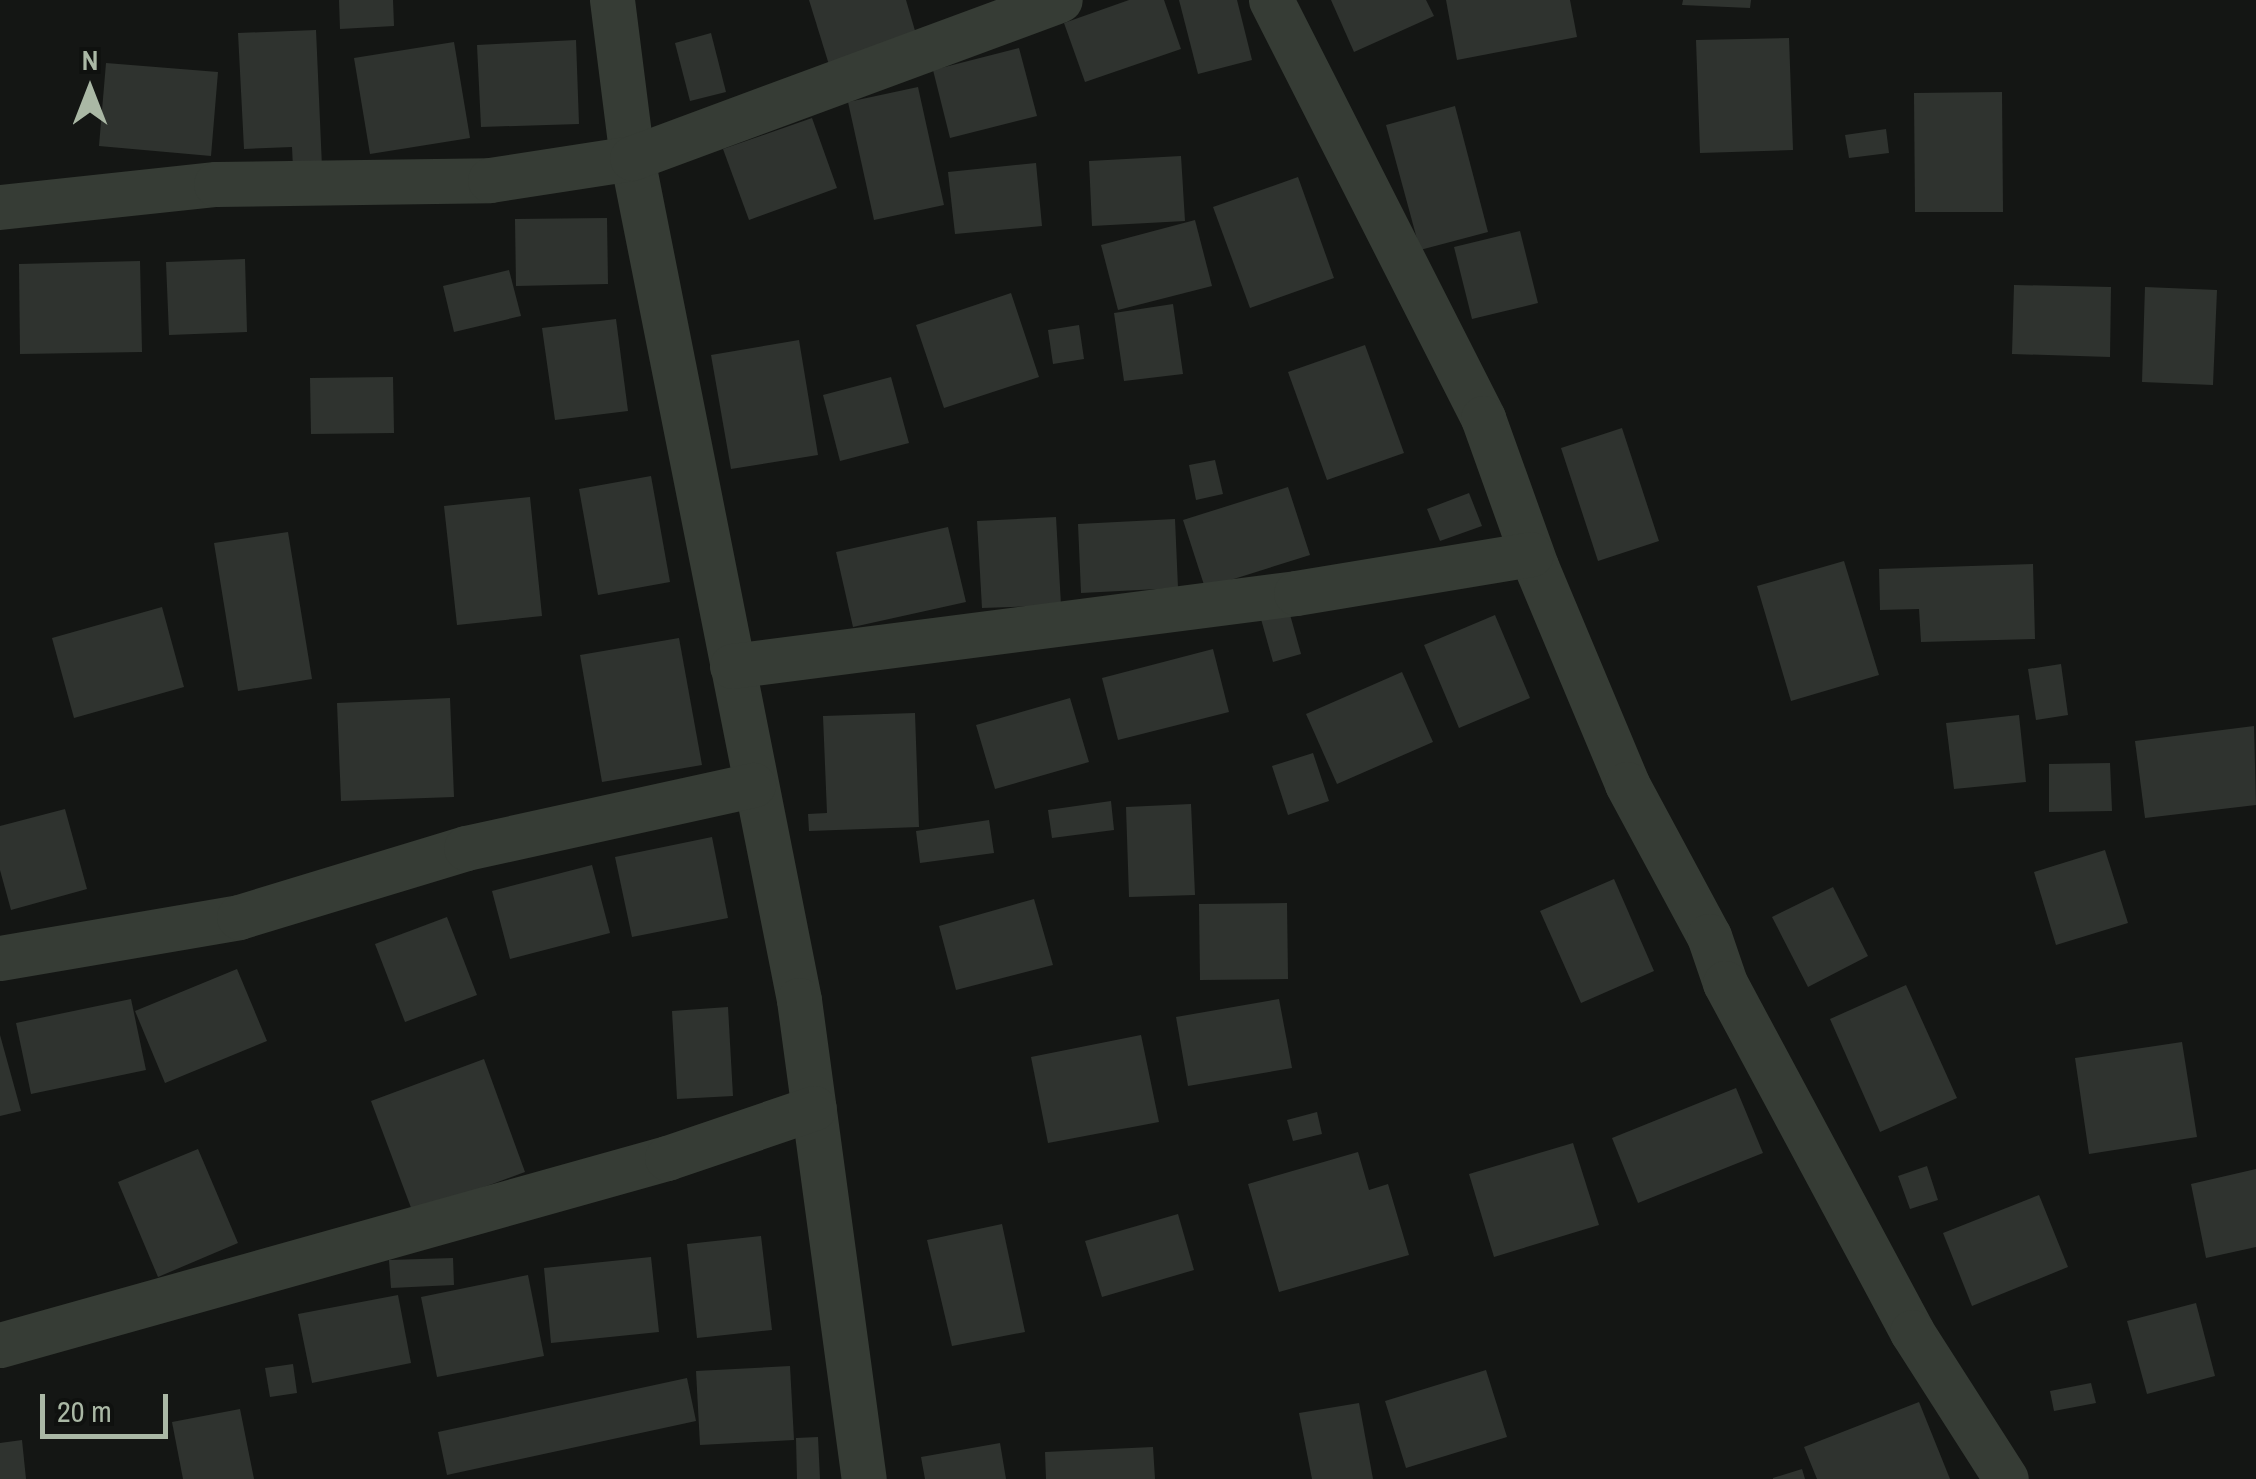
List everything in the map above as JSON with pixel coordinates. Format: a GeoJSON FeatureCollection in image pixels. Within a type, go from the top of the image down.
{"type":"FeatureCollection","features":[{"type":"Feature","properties":{"kind":"street"},"geometry":{"type":"LineString","coordinates":[[612,0],[632,158],[753,785],[799,1000],[864,1479]]}},
{"type":"Feature","properties":{"kind":"street"},"geometry":{"type":"LineString","coordinates":[[0,207],[216,184],[490,180],[632,158],[1060,0]]}},
{"type":"Feature","properties":{"kind":"street"},"geometry":{"type":"LineString","coordinates":[[1271,0],[1483,418],[1532,554],[1627,784],[1709,936],[1725,983],[1894,1298],[2006,1479]]}},
{"type":"Feature","properties":{"kind":"street"},"geometry":{"type":"LineString","coordinates":[[732,666],[1296,592],[1532,554]]}},
{"type":"Feature","properties":{"kind":"street"},"geometry":{"type":"LineString","coordinates":[[0,958],[239,916],[466,848],[753,785]]}},
{"type":"Feature","properties":{"kind":"street"},"geometry":{"type":"LineString","coordinates":[[0,1345],[667,1158],[814,1108]]}},
{"type":"Feature","properties":{"kind":"building"},"geometry":{"type":"Polygon","coordinates":[[[339,0],[393,0],[394,26],[340,29],[339,0]]]}},
{"type":"Feature","properties":{"kind":"building"},"geometry":{"type":"Polygon","coordinates":[[[809,0],[906,0],[918,41],[830,68],[809,0]]]}},
{"type":"Feature","properties":{"kind":"building"},"geometry":{"type":"Polygon","coordinates":[[[1129,0],[1164,0],[1181,49],[1085,82],[1064,23],[1129,0]]]}},
{"type":"Feature","properties":{"kind":"building"},"geometry":{"type":"Polygon","coordinates":[[[1179,0],[1237,0],[1252,60],[1198,74],[1179,0]]]}},
{"type":"Feature","properties":{"kind":"building"},"geometry":{"type":"Polygon","coordinates":[[[1331,0],[1426,0],[1434,16],[1354,52],[1331,0]]]}},
{"type":"Feature","properties":{"kind":"building"},"geometry":{"type":"Polygon","coordinates":[[[1446,0],[1570,0],[1577,37],[1457,60],[1446,0]]]}},
{"type":"Feature","properties":{"kind":"building"},"geometry":{"type":"Polygon","coordinates":[[[1683,0],[1751,0],[1750,8],[1682,5],[1683,0]]]}},
{"type":"Feature","properties":{"kind":"building"},"geometry":{"type":"Polygon","coordinates":[[[316,30],[322,167],[293,168],[292,147],[244,149],[238,33],[316,30]]]}},
{"type":"Feature","properties":{"kind":"building"},"geometry":{"type":"Polygon","coordinates":[[[711,33],[726,92],[690,101],[675,43],[711,33]]]}},
{"type":"Feature","properties":{"kind":"building"},"geometry":{"type":"Polygon","coordinates":[[[1789,38],[1793,150],[1700,153],[1696,40],[1789,38]]]}},
{"type":"Feature","properties":{"kind":"building"},"geometry":{"type":"Polygon","coordinates":[[[576,40],[579,124],[481,127],[477,45],[576,40]]]}},
{"type":"Feature","properties":{"kind":"building"},"geometry":{"type":"Polygon","coordinates":[[[454,42],[470,138],[370,154],[354,58],[454,42]]]}},
{"type":"Feature","properties":{"kind":"building"},"geometry":{"type":"Polygon","coordinates":[[[1019,48],[1037,116],[950,138],[933,70],[1019,48]]]}},
{"type":"Feature","properties":{"kind":"building"},"geometry":{"type":"Polygon","coordinates":[[[106,63],[218,72],[211,156],[99,146],[106,63]]]}},
{"type":"Feature","properties":{"kind":"building"},"geometry":{"type":"Polygon","coordinates":[[[918,87],[944,205],[874,220],[848,102],[918,87]]]}},
{"type":"Feature","properties":{"kind":"building"},"geometry":{"type":"Polygon","coordinates":[[[2002,92],[2003,212],[1915,212],[1914,93],[2002,92]]]}},
{"type":"Feature","properties":{"kind":"building"},"geometry":{"type":"Polygon","coordinates":[[[1455,106],[1488,232],[1420,250],[1386,125],[1455,106]]]}},
{"type":"Feature","properties":{"kind":"building"},"geometry":{"type":"Polygon","coordinates":[[[812,118],[837,188],[749,220],[723,149],[812,118]]]}},
{"type":"Feature","properties":{"kind":"building"},"geometry":{"type":"Polygon","coordinates":[[[1886,129],[1889,153],[1849,158],[1845,135],[1886,129]]]}},
{"type":"Feature","properties":{"kind":"building"},"geometry":{"type":"Polygon","coordinates":[[[1181,156],[1185,221],[1092,226],[1089,161],[1181,156]]]}},
{"type":"Feature","properties":{"kind":"building"},"geometry":{"type":"Polygon","coordinates":[[[1036,163],[1042,226],[955,234],[948,172],[1036,163]]]}},
{"type":"Feature","properties":{"kind":"building"},"geometry":{"type":"Polygon","coordinates":[[[1298,177],[1334,278],[1250,308],[1213,207],[1298,177]]]}},
{"type":"Feature","properties":{"kind":"building"},"geometry":{"type":"Polygon","coordinates":[[[607,218],[608,284],[516,286],[515,219],[607,218]]]}},
{"type":"Feature","properties":{"kind":"building"},"geometry":{"type":"Polygon","coordinates":[[[1195,220],[1212,286],[1118,310],[1101,245],[1195,220]]]}},
{"type":"Feature","properties":{"kind":"building"},"geometry":{"type":"Polygon","coordinates":[[[1520,231],[1538,303],[1472,319],[1454,247],[1520,231]]]}},
{"type":"Feature","properties":{"kind":"building"},"geometry":{"type":"Polygon","coordinates":[[[245,259],[247,332],[169,335],[166,262],[245,259]]]}},
{"type":"Feature","properties":{"kind":"building"},"geometry":{"type":"Polygon","coordinates":[[[140,261],[142,352],[20,354],[19,264],[140,261]]]}},
{"type":"Feature","properties":{"kind":"building"},"geometry":{"type":"Polygon","coordinates":[[[509,270],[521,316],[454,332],[443,286],[509,270]]]}},
{"type":"Feature","properties":{"kind":"building"},"geometry":{"type":"Polygon","coordinates":[[[2014,285],[2111,287],[2110,357],[2012,354],[2014,285]]]}},
{"type":"Feature","properties":{"kind":"building"},"geometry":{"type":"Polygon","coordinates":[[[2145,287],[2217,290],[2213,385],[2142,382],[2145,287]]]}},
{"type":"Feature","properties":{"kind":"building"},"geometry":{"type":"Polygon","coordinates":[[[1011,293],[1039,377],[944,408],[916,325],[1011,293]]]}},
{"type":"Feature","properties":{"kind":"building"},"geometry":{"type":"Polygon","coordinates":[[[1173,304],[1183,374],[1124,381],[1114,313],[1173,304]]]}},
{"type":"Feature","properties":{"kind":"building"},"geometry":{"type":"Polygon","coordinates":[[[616,319],[628,411],[555,420],[542,328],[616,319]]]}},
{"type":"Feature","properties":{"kind":"building"},"geometry":{"type":"Polygon","coordinates":[[[1079,325],[1084,359],[1053,364],[1048,330],[1079,325]]]}},
{"type":"Feature","properties":{"kind":"building"},"geometry":{"type":"Polygon","coordinates":[[[799,340],[818,455],[731,469],[711,355],[799,340]]]}},
{"type":"Feature","properties":{"kind":"building"},"geometry":{"type":"Polygon","coordinates":[[[1365,345],[1404,453],[1327,480],[1288,372],[1365,345]]]}},
{"type":"Feature","properties":{"kind":"building"},"geometry":{"type":"Polygon","coordinates":[[[393,377],[394,433],[311,434],[310,378],[393,377]]]}},
{"type":"Feature","properties":{"kind":"building"},"geometry":{"type":"Polygon","coordinates":[[[891,377],[909,443],[840,461],[823,395],[891,377]]]}},
{"type":"Feature","properties":{"kind":"building"},"geometry":{"type":"Polygon","coordinates":[[[1622,428],[1659,541],[1598,561],[1561,448],[1622,428]]]}},
{"type":"Feature","properties":{"kind":"building"},"geometry":{"type":"Polygon","coordinates":[[[1215,460],[1223,494],[1196,500],[1189,465],[1215,460]]]}},
{"type":"Feature","properties":{"kind":"building"},"geometry":{"type":"Polygon","coordinates":[[[651,476],[670,582],[598,595],[579,489],[651,476]]]}},
{"type":"Feature","properties":{"kind":"building"},"geometry":{"type":"Polygon","coordinates":[[[1288,487],[1310,555],[1205,588],[1183,520],[1288,487]]]}},
{"type":"Feature","properties":{"kind":"building"},"geometry":{"type":"Polygon","coordinates":[[[1469,493],[1482,526],[1440,541],[1427,509],[1469,493]]]}},
{"type":"Feature","properties":{"kind":"building"},"geometry":{"type":"Polygon","coordinates":[[[530,497],[542,616],[457,625],[444,506],[530,497]]]}},
{"type":"Feature","properties":{"kind":"building"},"geometry":{"type":"Polygon","coordinates":[[[1056,517],[1061,605],[982,608],[977,521],[1056,517]]]}},
{"type":"Feature","properties":{"kind":"building"},"geometry":{"type":"Polygon","coordinates":[[[1175,519],[1178,588],[1081,593],[1078,524],[1175,519]]]}},
{"type":"Feature","properties":{"kind":"building"},"geometry":{"type":"Polygon","coordinates":[[[948,527],[966,602],[853,627],[836,552],[948,527]]]}},
{"type":"Feature","properties":{"kind":"building"},"geometry":{"type":"Polygon","coordinates":[[[288,532],[312,679],[238,691],[214,543],[288,532]]]}},
{"type":"Feature","properties":{"kind":"building"},"geometry":{"type":"Polygon","coordinates":[[[1844,561],[1879,675],[1791,701],[1757,586],[1844,561]]]}},
{"type":"Feature","properties":{"kind":"building"},"geometry":{"type":"Polygon","coordinates":[[[2033,564],[2035,639],[1921,642],[1919,609],[1880,610],[1879,569],[2033,564]]]}},
{"type":"Feature","properties":{"kind":"building"},"geometry":{"type":"Polygon","coordinates":[[[162,607],[184,687],[74,718],[52,638],[162,607]]]}},
{"type":"Feature","properties":{"kind":"building"},"geometry":{"type":"Polygon","coordinates":[[[1289,611],[1301,654],[1273,662],[1261,619],[1289,611]]]}},
{"type":"Feature","properties":{"kind":"building"},"geometry":{"type":"Polygon","coordinates":[[[1495,615],[1530,698],[1459,728],[1424,645],[1495,615]]]}},
{"type":"Feature","properties":{"kind":"building"},"geometry":{"type":"Polygon","coordinates":[[[679,638],[702,765],[602,782],[580,655],[679,638]]]}},
{"type":"Feature","properties":{"kind":"building"},"geometry":{"type":"Polygon","coordinates":[[[1213,649],[1229,712],[1118,740],[1102,678],[1213,649]]]}},
{"type":"Feature","properties":{"kind":"building"},"geometry":{"type":"Polygon","coordinates":[[[2061,664],[2068,715],[2036,720],[2028,669],[2061,664]]]}},
{"type":"Feature","properties":{"kind":"building"},"geometry":{"type":"Polygon","coordinates":[[[1402,672],[1433,742],[1337,784],[1306,714],[1402,672]]]}},
{"type":"Feature","properties":{"kind":"building"},"geometry":{"type":"Polygon","coordinates":[[[450,698],[454,797],[341,801],[337,703],[450,698]]]}},
{"type":"Feature","properties":{"kind":"building"},"geometry":{"type":"Polygon","coordinates":[[[1070,698],[1089,762],[995,789],[976,725],[1070,698]]]}},
{"type":"Feature","properties":{"kind":"building"},"geometry":{"type":"Polygon","coordinates":[[[915,713],[919,827],[809,831],[808,814],[827,813],[823,716],[915,713]]]}},
{"type":"Feature","properties":{"kind":"building"},"geometry":{"type":"Polygon","coordinates":[[[2019,715],[2026,782],[1954,789],[1946,723],[2019,715]]]}},
{"type":"Feature","properties":{"kind":"building"},"geometry":{"type":"Polygon","coordinates":[[[2254,726],[2256,805],[2145,818],[2135,741],[2254,726]]]}},
{"type":"Feature","properties":{"kind":"building"},"geometry":{"type":"Polygon","coordinates":[[[1313,753],[1329,801],[1288,815],[1272,766],[1313,753]]]}},
{"type":"Feature","properties":{"kind":"building"},"geometry":{"type":"Polygon","coordinates":[[[2110,763],[2112,811],[2049,812],[2049,764],[2110,763]]]}},
{"type":"Feature","properties":{"kind":"building"},"geometry":{"type":"Polygon","coordinates":[[[1111,801],[1114,830],[1052,838],[1048,810],[1111,801]]]}},
{"type":"Feature","properties":{"kind":"building"},"geometry":{"type":"Polygon","coordinates":[[[1191,804],[1195,895],[1129,897],[1126,807],[1191,804]]]}},
{"type":"Feature","properties":{"kind":"building"},"geometry":{"type":"Polygon","coordinates":[[[65,809],[87,889],[11,910],[0,870],[0,826],[65,809]]]}},
{"type":"Feature","properties":{"kind":"building"},"geometry":{"type":"Polygon","coordinates":[[[989,820],[994,853],[920,863],[916,831],[989,820]]]}},
{"type":"Feature","properties":{"kind":"building"},"geometry":{"type":"Polygon","coordinates":[[[712,837],[728,918],[632,937],[615,857],[712,837]]]}},
{"type":"Feature","properties":{"kind":"building"},"geometry":{"type":"Polygon","coordinates":[[[2105,850],[2128,923],[2056,945],[2034,872],[2105,850]]]}},
{"type":"Feature","properties":{"kind":"building"},"geometry":{"type":"Polygon","coordinates":[[[592,865],[610,933],[510,959],[492,891],[592,865]]]}},
{"type":"Feature","properties":{"kind":"building"},"geometry":{"type":"Polygon","coordinates":[[[1614,879],[1654,971],[1581,1003],[1540,911],[1614,879]]]}},
{"type":"Feature","properties":{"kind":"building"},"geometry":{"type":"Polygon","coordinates":[[[1833,887],[1868,956],[1808,987],[1772,917],[1833,887]]]}},
{"type":"Feature","properties":{"kind":"building"},"geometry":{"type":"Polygon","coordinates":[[[1034,899],[1053,965],[956,990],[939,926],[1034,899]]]}},
{"type":"Feature","properties":{"kind":"building"},"geometry":{"type":"Polygon","coordinates":[[[1287,903],[1288,979],[1200,980],[1199,904],[1287,903]]]}},
{"type":"Feature","properties":{"kind":"building"},"geometry":{"type":"Polygon","coordinates":[[[447,917],[477,995],[405,1022],[375,944],[447,917]]]}},
{"type":"Feature","properties":{"kind":"building"},"geometry":{"type":"Polygon","coordinates":[[[237,969],[267,1041],[165,1083],[135,1011],[237,969]]]}},
{"type":"Feature","properties":{"kind":"building"},"geometry":{"type":"Polygon","coordinates":[[[1906,985],[1957,1098],[1880,1132],[1830,1019],[1906,985]]]}},
{"type":"Feature","properties":{"kind":"building"},"geometry":{"type":"Polygon","coordinates":[[[131,999],[146,1070],[31,1094],[16,1023],[131,999]]]}},
{"type":"Feature","properties":{"kind":"building"},"geometry":{"type":"Polygon","coordinates":[[[1279,999],[1292,1068],[1188,1086],[1176,1017],[1279,999]]]}},
{"type":"Feature","properties":{"kind":"building"},"geometry":{"type":"Polygon","coordinates":[[[728,1007],[733,1096],[677,1099],[672,1011],[728,1007]]]}},
{"type":"Feature","properties":{"kind":"building"},"geometry":{"type":"Polygon","coordinates":[[[0,1035],[21,1111],[0,1116],[0,1035]]]}},
{"type":"Feature","properties":{"kind":"building"},"geometry":{"type":"Polygon","coordinates":[[[1141,1035],[1159,1122],[1048,1143],[1031,1057],[1141,1035]]]}},
{"type":"Feature","properties":{"kind":"building"},"geometry":{"type":"Polygon","coordinates":[[[2182,1042],[2197,1137],[2089,1154],[2075,1058],[2182,1042]]]}},
{"type":"Feature","properties":{"kind":"building"},"geometry":{"type":"Polygon","coordinates":[[[484,1059],[525,1172],[413,1213],[371,1101],[484,1059]]]}},
{"type":"Feature","properties":{"kind":"building"},"geometry":{"type":"Polygon","coordinates":[[[1736,1088],[1763,1153],[1638,1203],[1612,1138],[1736,1088]]]}},
{"type":"Feature","properties":{"kind":"building"},"geometry":{"type":"Polygon","coordinates":[[[1317,1112],[1322,1134],[1293,1141],[1287,1120],[1317,1112]]]}},
{"type":"Feature","properties":{"kind":"building"},"geometry":{"type":"Polygon","coordinates":[[[1573,1143],[1599,1225],[1494,1257],[1469,1174],[1573,1143]]]}},
{"type":"Feature","properties":{"kind":"building"},"geometry":{"type":"Polygon","coordinates":[[[198,1149],[238,1243],[158,1277],[118,1182],[198,1149]]]}},
{"type":"Feature","properties":{"kind":"building"},"geometry":{"type":"Polygon","coordinates":[[[1358,1152],[1369,1190],[1388,1184],[1409,1255],[1279,1292],[1248,1184],[1358,1152]]]}},
{"type":"Feature","properties":{"kind":"building"},"geometry":{"type":"Polygon","coordinates":[[[1927,1166],[1938,1200],[1910,1209],[1898,1176],[1927,1166]]]}},
{"type":"Feature","properties":{"kind":"building"},"geometry":{"type":"Polygon","coordinates":[[[2256,1169],[2256,1247],[2206,1258],[2191,1184],[2256,1169]]]}},
{"type":"Feature","properties":{"kind":"building"},"geometry":{"type":"Polygon","coordinates":[[[2039,1195],[2068,1267],[1972,1306],[1943,1233],[2039,1195]]]}},
{"type":"Feature","properties":{"kind":"building"},"geometry":{"type":"Polygon","coordinates":[[[1178,1214],[1194,1270],[1102,1297],[1085,1241],[1178,1214]]]}},
{"type":"Feature","properties":{"kind":"building"},"geometry":{"type":"Polygon","coordinates":[[[1002,1224],[1025,1332],[952,1346],[927,1240],[1002,1224]]]}},
{"type":"Feature","properties":{"kind":"building"},"geometry":{"type":"Polygon","coordinates":[[[761,1236],[772,1330],[697,1338],[687,1244],[761,1236]]]}},
{"type":"Feature","properties":{"kind":"building"},"geometry":{"type":"Polygon","coordinates":[[[651,1257],[659,1332],[551,1343],[544,1268],[651,1257]]]}},
{"type":"Feature","properties":{"kind":"building"},"geometry":{"type":"Polygon","coordinates":[[[453,1258],[454,1285],[391,1288],[389,1260],[453,1258]]]}},
{"type":"Feature","properties":{"kind":"building"},"geometry":{"type":"Polygon","coordinates":[[[528,1275],[544,1356],[437,1377],[421,1297],[528,1275]]]}},
{"type":"Feature","properties":{"kind":"building"},"geometry":{"type":"Polygon","coordinates":[[[398,1295],[411,1363],[312,1383],[298,1314],[398,1295]]]}},
{"type":"Feature","properties":{"kind":"building"},"geometry":{"type":"Polygon","coordinates":[[[2196,1303],[2215,1376],[2147,1394],[2127,1321],[2196,1303]]]}},
{"type":"Feature","properties":{"kind":"building"},"geometry":{"type":"Polygon","coordinates":[[[293,1364],[297,1393],[270,1397],[265,1368],[293,1364]]]}},
{"type":"Feature","properties":{"kind":"building"},"geometry":{"type":"Polygon","coordinates":[[[790,1366],[794,1440],[700,1445],[696,1371],[790,1366]]]}},
{"type":"Feature","properties":{"kind":"building"},"geometry":{"type":"Polygon","coordinates":[[[1486,1370],[1507,1437],[1406,1468],[1385,1401],[1486,1370]]]}},
{"type":"Feature","properties":{"kind":"building"},"geometry":{"type":"Polygon","coordinates":[[[687,1378],[696,1421],[447,1475],[438,1432],[687,1378]]]}},
{"type":"Feature","properties":{"kind":"building"},"geometry":{"type":"Polygon","coordinates":[[[2091,1383],[2096,1403],[2054,1411],[2050,1391],[2091,1383]]]}},
{"type":"Feature","properties":{"kind":"building"},"geometry":{"type":"Polygon","coordinates":[[[1919,1402],[1950,1479],[1817,1479],[1804,1447],[1919,1402]]]}},
{"type":"Feature","properties":{"kind":"building"},"geometry":{"type":"Polygon","coordinates":[[[1359,1403],[1373,1479],[1312,1479],[1299,1413],[1359,1403]]]}},
{"type":"Feature","properties":{"kind":"building"},"geometry":{"type":"Polygon","coordinates":[[[240,1409],[254,1479],[183,1479],[172,1422],[240,1409]]]}},
{"type":"Feature","properties":{"kind":"building"},"geometry":{"type":"Polygon","coordinates":[[[818,1437],[820,1479],[797,1479],[796,1438],[818,1437]]]}},
{"type":"Feature","properties":{"kind":"building"},"geometry":{"type":"Polygon","coordinates":[[[22,1440],[26,1479],[0,1479],[0,1443],[22,1440]]]}},
{"type":"Feature","properties":{"kind":"building"},"geometry":{"type":"Polygon","coordinates":[[[1000,1443],[1006,1479],[925,1479],[921,1457],[1000,1443]]]}},
{"type":"Feature","properties":{"kind":"building"},"geometry":{"type":"Polygon","coordinates":[[[1153,1447],[1155,1479],[1046,1479],[1045,1452],[1153,1447]]]}},
{"type":"Feature","properties":{"kind":"building"},"geometry":{"type":"Polygon","coordinates":[[[1802,1469],[1805,1479],[1773,1479],[1773,1478],[1802,1469]]]}}]}
